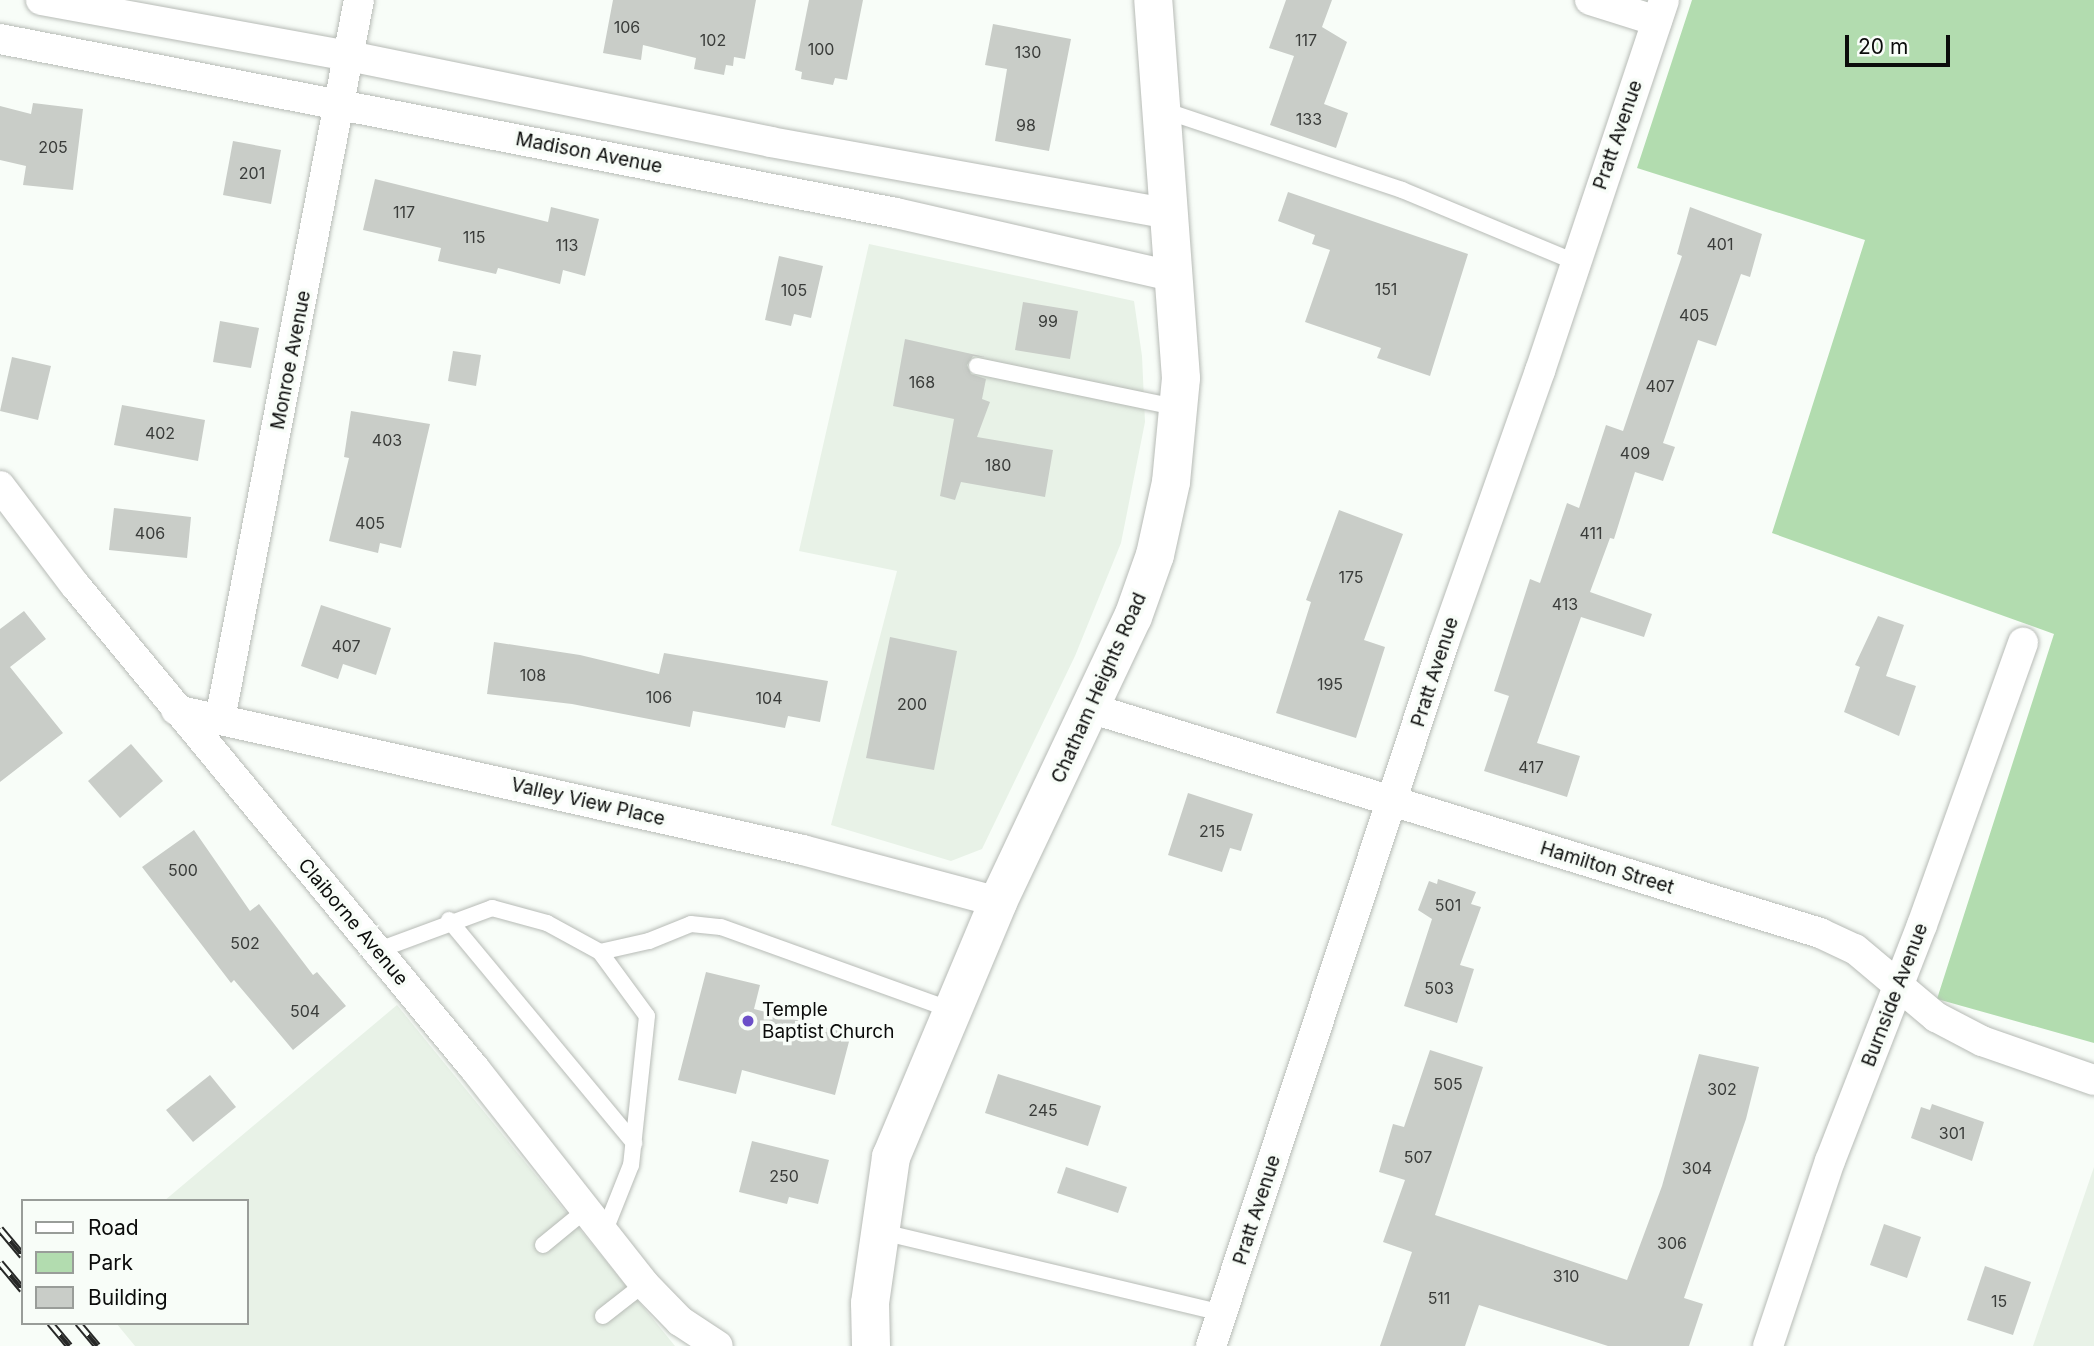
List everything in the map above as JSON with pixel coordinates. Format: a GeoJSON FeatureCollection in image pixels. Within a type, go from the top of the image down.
{"type":"FeatureCollection","features":[{"type":"Feature","properties":{"kind":"main road","name":"Chatham Heights Road"},"geometry":{"type":"LineString","coordinates":[[871,1346],[870,1303],[878,1231],[891,1157],[998,902],[1093,709],[1155,555],[1171,482],[1180,408],[1175,277],[1153,0]]}},
{"type":"Feature","properties":{"kind":"street"},"geometry":{"type":"LineString","coordinates":[[41,0],[348,56],[770,142],[1170,214]]}},
{"type":"Feature","properties":{"kind":"street","name":"Monroe Avenue"},"geometry":{"type":"LineString","coordinates":[[220,719],[359,0]]}},
{"type":"Feature","properties":{"kind":"street"},"geometry":{"type":"LineString","coordinates":[[1590,0],[1660,10]]}},
{"type":"Feature","properties":{"kind":"street","name":"Pratt Avenue"},"geometry":{"type":"LineString","coordinates":[[1211,1346],[1660,10]]}},
{"type":"Feature","properties":{"kind":"street","name":"Madison Avenue"},"geometry":{"type":"LineString","coordinates":[[0,39],[896,213],[1175,277]]}},
{"type":"Feature","properties":{"kind":"street","name":"Claiborne Avenue"},"geometry":{"type":"LineString","coordinates":[[0,486],[176,710],[376,951],[596,1221],[644,1284],[680,1321],[718,1346]]}},
{"type":"Feature","properties":{"kind":"street","name":"Burnside Avenue"},"geometry":{"type":"LineString","coordinates":[[1768,1346],[1830,1161],[1898,985],[2023,643]]}},
{"type":"Feature","properties":{"kind":"street","name":"Hamilton Street"},"geometry":{"type":"LineString","coordinates":[[1093,709],[1820,933],[1855,949],[1936,1017],[1982,1041],[2094,1080]]}},
{"type":"Feature","properties":{"kind":"street","name":"Valley View Place"},"geometry":{"type":"LineString","coordinates":[[176,710],[803,850],[998,902]]}},
{"type":"Feature","properties":{"kind":"lane"},"geometry":{"type":"LineString","coordinates":[[1160,109],[1402,190],[1575,261]]}},
{"type":"Feature","properties":{"kind":"lane"},"geometry":{"type":"LineString","coordinates":[[977,366],[1180,408]]}},
{"type":"Feature","properties":{"kind":"lane"},"geometry":{"type":"LineString","coordinates":[[376,951],[449,920],[492,908],[547,923],[600,952],[647,1016],[631,1165],[596,1221],[543,1245]]}},
{"type":"Feature","properties":{"kind":"lane"},"geometry":{"type":"LineString","coordinates":[[449,920],[634,1143]]}},
{"type":"Feature","properties":{"kind":"lane"},"geometry":{"type":"LineString","coordinates":[[600,952],[649,941],[691,924],[721,927],[951,1010]]}},
{"type":"Feature","properties":{"kind":"lane"},"geometry":{"type":"LineString","coordinates":[[878,1231],[1223,1313]]}},
{"type":"Feature","properties":{"kind":"lane"},"geometry":{"type":"LineString","coordinates":[[603,1317],[644,1284]]}},
{"type":"Feature","properties":{"kind":"shaded area"},"geometry":{"type":"Polygon","coordinates":[[[869,244],[1134,301],[1142,356],[1145,422],[1121,543],[1075,656],[982,849],[951,861],[831,825],[897,571],[799,551],[869,244]]]}},
{"type":"Feature","properties":{"kind":"shaded area"},"geometry":{"type":"Polygon","coordinates":[[[397,1005],[675,1346],[135,1346],[118,1325],[248,1325],[248,1199],[166,1199],[397,1005]]]}},
{"type":"Feature","properties":{"kind":"shaded area"},"geometry":{"type":"Polygon","coordinates":[[[2094,1167],[2094,1346],[2033,1346],[2094,1167]]]}},
{"type":"Feature","properties":{"kind":"green space"},"geometry":{"type":"Polygon","coordinates":[[[1692,0],[2094,0],[2094,1043],[1937,999],[2054,634],[1772,533],[1865,240],[1637,168],[1692,0]]]}},
{"type":"Feature","properties":{"kind":"building"},"geometry":{"type":"Polygon","coordinates":[[[613,0],[756,0],[745,59],[734,57],[733,66],[726,65],[724,75],[694,69],[696,58],[643,45],[641,60],[603,53],[613,0]]]}},
{"type":"Feature","properties":{"kind":"building"},"geometry":{"type":"Polygon","coordinates":[[[809,0],[863,0],[847,80],[835,78],[833,85],[801,79],[802,72],[795,70],[809,0]]]}},
{"type":"Feature","properties":{"kind":"building"},"geometry":{"type":"Polygon","coordinates":[[[1286,0],[1332,0],[1322,27],[1347,42],[1324,104],[1348,113],[1336,148],[1270,125],[1294,56],[1269,48],[1286,0]]]}},
{"type":"Feature","properties":{"kind":"building"},"geometry":{"type":"Polygon","coordinates":[[[993,24],[1071,39],[1049,151],[995,141],[1007,69],[985,65],[993,24]]]}},
{"type":"Feature","properties":{"kind":"building"},"geometry":{"type":"Polygon","coordinates":[[[33,103],[83,109],[73,190],[23,185],[26,166],[0,160],[0,106],[31,114],[33,103]]]}},
{"type":"Feature","properties":{"kind":"building"},"geometry":{"type":"Polygon","coordinates":[[[233,141],[281,150],[271,204],[223,195],[233,141]]]}},
{"type":"Feature","properties":{"kind":"building"},"geometry":{"type":"Polygon","coordinates":[[[375,179],[548,222],[551,207],[599,219],[585,276],[563,270],[560,284],[498,268],[496,274],[438,261],[441,248],[363,230],[375,179]]]}},
{"type":"Feature","properties":{"kind":"building"},"geometry":{"type":"Polygon","coordinates":[[[1288,192],[1468,254],[1430,376],[1377,358],[1381,348],[1305,322],[1330,250],[1312,244],[1315,235],[1278,221],[1288,192]]]}},
{"type":"Feature","properties":{"kind":"building"},"geometry":{"type":"Polygon","coordinates":[[[1690,207],[1762,234],[1750,277],[1741,274],[1716,346],[1698,340],[1663,443],[1675,447],[1663,481],[1635,472],[1614,539],[1610,538],[1590,592],[1652,614],[1644,637],[1581,617],[1537,743],[1580,756],[1567,797],[1484,771],[1509,696],[1494,691],[1530,579],[1540,583],[1567,503],[1579,508],[1606,425],[1623,431],[1682,256],[1677,254],[1690,207]]]}},
{"type":"Feature","properties":{"kind":"building"},"geometry":{"type":"Polygon","coordinates":[[[779,256],[823,266],[811,318],[794,314],[791,326],[765,320],[779,256]]]}},
{"type":"Feature","properties":{"kind":"building"},"geometry":{"type":"Polygon","coordinates":[[[1023,302],[1078,311],[1070,359],[1015,350],[1023,302]]]}},
{"type":"Feature","properties":{"kind":"building"},"geometry":{"type":"Polygon","coordinates":[[[220,321],[259,328],[251,368],[213,362],[220,321]]]}},
{"type":"Feature","properties":{"kind":"building"},"geometry":{"type":"Polygon","coordinates":[[[905,339],[985,357],[973,356],[967,365],[971,374],[986,379],[982,399],[990,402],[977,437],[1053,450],[1045,497],[961,482],[955,500],[940,496],[954,419],[893,406],[905,339]]]}},
{"type":"Feature","properties":{"kind":"building"},"geometry":{"type":"Polygon","coordinates":[[[453,351],[481,355],[476,386],[448,381],[453,351]]]}},
{"type":"Feature","properties":{"kind":"building"},"geometry":{"type":"Polygon","coordinates":[[[12,357],[51,366],[38,420],[0,411],[12,357]]]}},
{"type":"Feature","properties":{"kind":"building"},"geometry":{"type":"Polygon","coordinates":[[[122,405],[205,420],[198,461],[114,445],[122,405]]]}},
{"type":"Feature","properties":{"kind":"building"},"geometry":{"type":"Polygon","coordinates":[[[351,411],[430,424],[401,548],[380,543],[378,553],[329,541],[349,458],[344,457],[351,411]]]}},
{"type":"Feature","properties":{"kind":"building"},"geometry":{"type":"Polygon","coordinates":[[[114,508],[191,517],[187,558],[109,550],[114,508]]]}},
{"type":"Feature","properties":{"kind":"building"},"geometry":{"type":"Polygon","coordinates":[[[1339,510],[1403,534],[1364,640],[1385,647],[1356,738],[1276,713],[1311,602],[1306,600],[1339,510]]]}},
{"type":"Feature","properties":{"kind":"building"},"geometry":{"type":"Polygon","coordinates":[[[321,605],[391,628],[376,675],[343,664],[338,679],[301,666],[321,605]]]}},
{"type":"Feature","properties":{"kind":"building"},"geometry":{"type":"Polygon","coordinates":[[[24,611],[46,639],[10,667],[63,733],[0,782],[0,629],[24,611]]]}},
{"type":"Feature","properties":{"kind":"building"},"geometry":{"type":"Polygon","coordinates":[[[1878,616],[1904,625],[1886,676],[1916,686],[1899,736],[1844,712],[1860,667],[1855,665],[1878,616]]]}},
{"type":"Feature","properties":{"kind":"building"},"geometry":{"type":"Polygon","coordinates":[[[890,637],[957,651],[934,770],[866,758],[890,637]]]}},
{"type":"Feature","properties":{"kind":"building"},"geometry":{"type":"Polygon","coordinates":[[[494,642],[580,655],[659,674],[664,653],[828,681],[820,722],[788,716],[785,728],[693,711],[690,727],[572,704],[487,694],[494,642]]]}},
{"type":"Feature","properties":{"kind":"building"},"geometry":{"type":"Polygon","coordinates":[[[131,744],[163,781],[120,818],[88,781],[131,744]]]}},
{"type":"Feature","properties":{"kind":"building"},"geometry":{"type":"Polygon","coordinates":[[[1188,793],[1253,814],[1241,851],[1230,848],[1222,872],[1168,855],[1188,793]]]}},
{"type":"Feature","properties":{"kind":"building"},"geometry":{"type":"Polygon","coordinates":[[[194,830],[250,911],[259,904],[313,975],[317,972],[346,1006],[293,1050],[234,980],[231,983],[142,867],[194,830]]]}},
{"type":"Feature","properties":{"kind":"building"},"geometry":{"type":"Polygon","coordinates":[[[1438,879],[1476,892],[1471,904],[1481,907],[1460,965],[1474,969],[1457,1023],[1404,1006],[1432,919],[1418,910],[1429,881],[1437,884],[1438,879]]]}},
{"type":"Feature","properties":{"kind":"building","name":"Temple Baptist Church"},"geometry":{"type":"Polygon","coordinates":[[[706,972],[760,985],[754,1009],[851,1034],[835,1095],[742,1070],[736,1094],[678,1080],[706,972]]]}},
{"type":"Feature","properties":{"kind":"building"},"geometry":{"type":"Polygon","coordinates":[[[1430,1050],[1483,1067],[1435,1215],[1627,1280],[1662,1186],[1699,1054],[1759,1067],[1746,1119],[1684,1298],[1703,1304],[1689,1346],[1608,1346],[1479,1305],[1465,1346],[1380,1346],[1412,1252],[1383,1242],[1405,1180],[1379,1172],[1393,1124],[1404,1127],[1430,1050]]]}},
{"type":"Feature","properties":{"kind":"building"},"geometry":{"type":"Polygon","coordinates":[[[998,1074],[1101,1106],[1088,1146],[985,1113],[998,1074]]]}},
{"type":"Feature","properties":{"kind":"building"},"geometry":{"type":"Polygon","coordinates":[[[210,1075],[236,1107],[193,1142],[166,1110],[210,1075]]]}},
{"type":"Feature","properties":{"kind":"building"},"geometry":{"type":"Polygon","coordinates":[[[1932,1104],[1984,1122],[1972,1161],[1911,1138],[1921,1107],[1930,1110],[1932,1104]]]}},
{"type":"Feature","properties":{"kind":"building"},"geometry":{"type":"Polygon","coordinates":[[[752,1141],[829,1160],[818,1204],[789,1197],[787,1204],[739,1192],[752,1141]]]}},
{"type":"Feature","properties":{"kind":"building"},"geometry":{"type":"Polygon","coordinates":[[[1066,1167],[1127,1187],[1118,1213],[1057,1193],[1066,1167]]]}},
{"type":"Feature","properties":{"kind":"building"},"geometry":{"type":"Polygon","coordinates":[[[1884,1224],[1921,1237],[1907,1278],[1870,1265],[1884,1224]]]}},
{"type":"Feature","properties":{"kind":"building"},"geometry":{"type":"Polygon","coordinates":[[[1985,1266],[2031,1282],[2013,1335],[1967,1320],[1985,1266]]]}},
{"type":"Feature","properties":{"kind":"railway"},"geometry":{"type":"LineString","coordinates":[[0,1229],[21,1254]]}},
{"type":"Feature","properties":{"kind":"railway"},"geometry":{"type":"LineString","coordinates":[[0,1263],[21,1288]]}},
{"type":"Feature","properties":{"kind":"railway"},"geometry":{"type":"LineString","coordinates":[[52,1325],[69,1346]]}},
{"type":"Feature","properties":{"kind":"railway"},"geometry":{"type":"LineString","coordinates":[[80,1325],[97,1346]]}},
{"type":"Feature","properties":{"kind":"place","name":"Temple Baptist Church"},"geometry":{"type":"Point","coordinates":[748,1021]}}]}
